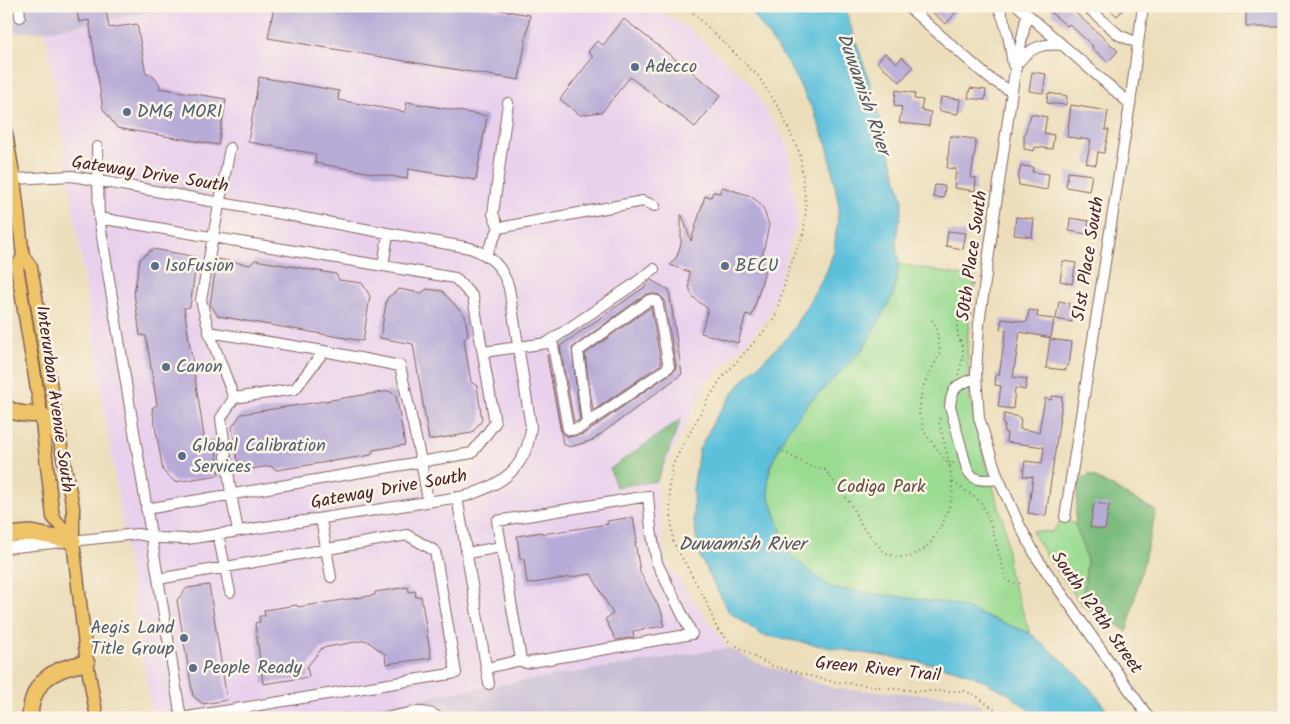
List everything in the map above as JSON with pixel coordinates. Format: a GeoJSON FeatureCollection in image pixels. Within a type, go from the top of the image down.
{"type":"FeatureCollection","features":[{"type":"Feature","properties":{"kind":"highway"},"geometry":{"type":"LineString","coordinates":[[6,407],[22,414],[41,414],[59,438]]}},
{"type":"Feature","properties":{"kind":"highway"},"geometry":{"type":"LineString","coordinates":[[6,535],[31,533],[73,541]]}},
{"type":"Feature","properties":{"kind":"highway"},"geometry":{"type":"LineString","coordinates":[[30,718],[34,694],[45,679],[70,665],[87,663]]}},
{"type":"Feature","properties":{"kind":"main road","name":"Interurban Avenue South"},"geometry":{"type":"LineString","coordinates":[[6,133],[14,179],[23,256],[31,267],[59,438],[73,507],[73,541],[87,663],[97,718]]}},
{"type":"Feature","properties":{"kind":"main road","name":"Interurban Avenue South"},"geometry":{"type":"LineString","coordinates":[[23,256],[17,267],[41,414],[53,517],[73,541]]}},
{"type":"Feature","properties":{"kind":"street"},"geometry":{"type":"LineString","coordinates":[[19,6],[20,17]]}},
{"type":"Feature","properties":{"kind":"street"},"geometry":{"type":"LineString","coordinates":[[907,6],[989,78],[1012,92]]}},
{"type":"Feature","properties":{"kind":"street"},"geometry":{"type":"LineString","coordinates":[[998,6],[1008,33],[1014,77]]}},
{"type":"Feature","properties":{"kind":"street"},"geometry":{"type":"LineString","coordinates":[[1018,6],[1130,104]]}},
{"type":"Feature","properties":{"kind":"street"},"geometry":{"type":"LineString","coordinates":[[1086,6],[1119,35],[1138,43]]}},
{"type":"Feature","properties":{"kind":"street","name":"51st Place South"},"geometry":{"type":"LineString","coordinates":[[1065,516],[1144,6]]}},
{"type":"Feature","properties":{"kind":"street"},"geometry":{"type":"LineString","coordinates":[[1008,33],[1027,14]]}},
{"type":"Feature","properties":{"kind":"street","name":"50th Place South"},"geometry":{"type":"LineString","coordinates":[[1019,524],[999,479],[979,418],[976,378],[979,324],[987,266],[1014,77],[1027,14]]}},
{"type":"Feature","properties":{"kind":"street"},"geometry":{"type":"LineString","coordinates":[[1016,65],[1024,55],[1037,46],[1063,45]]}},
{"type":"Feature","properties":{"kind":"street"},"geometry":{"type":"LineString","coordinates":[[486,254],[498,228],[493,214],[508,103]]}},
{"type":"Feature","properties":{"kind":"street"},"geometry":{"type":"LineString","coordinates":[[97,147],[99,218],[180,718],[456,673],[435,551],[407,535],[158,579]]}},
{"type":"Feature","properties":{"kind":"street"},"geometry":{"type":"LineString","coordinates":[[230,148],[201,300],[209,332],[234,398]]}},
{"type":"Feature","properties":{"kind":"street","name":"Gateway Drive South"},"geometry":{"type":"LineString","coordinates":[[6,548],[137,534],[187,539],[457,497],[485,490],[505,478],[515,469],[526,449],[531,427],[509,288],[504,273],[486,254],[470,248],[72,176],[14,179]]}},
{"type":"Feature","properties":{"kind":"street"},"geometry":{"type":"LineString","coordinates":[[498,228],[643,201],[655,206]]}},
{"type":"Feature","properties":{"kind":"street"},"geometry":{"type":"LineString","coordinates":[[99,218],[455,278],[474,297],[495,423],[472,453],[146,508]]}},
{"type":"Feature","properties":{"kind":"street"},"geometry":{"type":"LineString","coordinates":[[383,266],[388,234]]}},
{"type":"Feature","properties":{"kind":"street"},"geometry":{"type":"LineString","coordinates":[[483,352],[547,343],[654,269]]}},
{"type":"Feature","properties":{"kind":"street"},"geometry":{"type":"LineString","coordinates":[[552,340],[568,429],[580,428],[669,367],[657,301],[649,300],[578,351],[588,422]]}},
{"type":"Feature","properties":{"kind":"street"},"geometry":{"type":"LineString","coordinates":[[209,332],[400,366],[428,502]]}},
{"type":"Feature","properties":{"kind":"street"},"geometry":{"type":"LineString","coordinates":[[234,398],[295,389],[324,351]]}},
{"type":"Feature","properties":{"kind":"street"},"geometry":{"type":"LineString","coordinates":[[976,378],[963,382],[955,388],[952,392],[950,406],[970,475],[977,480],[999,479]]}},
{"type":"Feature","properties":{"kind":"street"},"geometry":{"type":"LineString","coordinates":[[234,398],[222,418],[231,494],[238,531]]}},
{"type":"Feature","properties":{"kind":"street"},"geometry":{"type":"LineString","coordinates":[[487,668],[521,660],[526,663],[692,634],[657,563],[648,496],[497,521],[521,660]]}},
{"type":"Feature","properties":{"kind":"street"},"geometry":{"type":"LineString","coordinates":[[457,497],[489,684]]}},
{"type":"Feature","properties":{"kind":"street"},"geometry":{"type":"LineString","coordinates":[[321,519],[331,577]]}},
{"type":"Feature","properties":{"kind":"street","name":"South 129th Street"},"geometry":{"type":"LineString","coordinates":[[1019,524],[1037,558],[1149,718]]}},
{"type":"Feature","properties":{"kind":"street"},"geometry":{"type":"LineString","coordinates":[[218,534],[230,592]]}},
{"type":"Feature","properties":{"kind":"street"},"geometry":{"type":"LineString","coordinates":[[467,553],[501,547]]}},
{"type":"Feature","properties":{"kind":"street"},"geometry":{"type":"LineString","coordinates":[[387,718],[424,711],[439,718]]}},
{"type":"Feature","properties":{"kind":"path","name":"Green River Trail"},"geometry":{"type":"LineString","coordinates":[[686,6],[758,76],[780,110],[800,154],[806,206],[804,232],[789,269],[774,320],[720,379],[673,464],[668,486],[673,542],[700,589],[717,629],[740,649],[773,666],[829,681],[915,690],[964,691],[975,695],[1006,718]]}},
{"type":"Feature","properties":{"kind":"path"},"geometry":{"type":"LineString","coordinates":[[958,376],[963,358],[963,348],[958,336],[957,326],[960,315],[968,303],[975,278],[987,266]]}},
{"type":"Feature","properties":{"kind":"path"},"geometry":{"type":"LineString","coordinates":[[932,320],[936,326],[940,353],[922,389],[918,413],[926,433],[950,466]]}},
{"type":"Feature","properties":{"kind":"path"},"geometry":{"type":"LineString","coordinates":[[779,449],[809,466],[824,470],[848,500],[862,526],[884,552],[895,557],[910,557],[923,550],[931,542],[944,520],[953,495],[950,466],[939,422],[939,418],[945,410]]}},
{"type":"Feature","properties":{"kind":"path"},"geometry":{"type":"LineString","coordinates":[[952,481],[981,502],[991,525],[1006,579],[1009,582],[1023,584]]}},
{"type":"Feature","properties":{"kind":"shaded area"},"geometry":{"type":"Polygon","coordinates":[[[6,6],[182,6],[46,31],[6,33],[6,6]]]}},
{"type":"Feature","properties":{"kind":"shaded area"},"geometry":{"type":"Polygon","coordinates":[[[182,6],[653,6],[690,30],[749,82],[787,144],[798,219],[768,319],[707,383],[657,481],[665,560],[728,648],[309,718],[152,718],[46,31],[182,6]]]}},
{"type":"Feature","properties":{"kind":"shaded area"},"geometry":{"type":"Polygon","coordinates":[[[728,648],[755,662],[836,689],[963,697],[979,704],[996,718],[309,718],[480,688],[728,648]]]}},
{"type":"Feature","properties":{"kind":"green space","name":"Codiga Park"},"geometry":{"type":"Polygon","coordinates":[[[899,264],[975,278],[967,341],[970,400],[984,457],[1005,527],[1009,572],[1030,633],[954,604],[831,588],[790,556],[769,496],[768,477],[771,465],[787,431],[811,400],[825,388],[893,296],[899,264]]]}},
{"type":"Feature","properties":{"kind":"green space"},"geometry":{"type":"Polygon","coordinates":[[[681,419],[657,481],[616,487],[610,469],[681,419]]]}},
{"type":"Feature","properties":{"kind":"green space"},"geometry":{"type":"Polygon","coordinates":[[[1089,474],[1156,511],[1127,631],[1082,605],[1087,561],[1075,524],[1078,482],[1089,474]]]}},
{"type":"Feature","properties":{"kind":"green space"},"geometry":{"type":"Polygon","coordinates":[[[1063,519],[1075,524],[1087,561],[1082,605],[1040,546],[1032,531],[1052,532],[1063,519]]]}},
{"type":"Feature","properties":{"kind":"water","name":"Duwamish River"},"geometry":{"type":"Polygon","coordinates":[[[745,6],[844,6],[869,80],[903,201],[896,242],[899,264],[893,296],[863,349],[811,400],[787,431],[771,465],[768,477],[769,496],[790,555],[831,588],[954,604],[1030,633],[1069,666],[1096,695],[1112,718],[1039,718],[1007,693],[972,675],[939,665],[762,635],[729,612],[701,559],[694,524],[693,490],[699,450],[716,417],[742,381],[789,336],[827,271],[834,251],[839,207],[828,148],[814,112],[787,62],[751,11],[745,6]]]}},
{"type":"Feature","properties":{"kind":"building"},"geometry":{"type":"Polygon","coordinates":[[[76,6],[105,6],[109,28],[137,24],[146,74],[151,74],[160,84],[159,88],[226,99],[218,145],[117,128],[103,109],[89,20],[79,22],[76,6]]]}},
{"type":"Feature","properties":{"kind":"building"},"geometry":{"type":"Polygon","coordinates":[[[274,6],[477,6],[530,15],[519,80],[268,38],[274,6]]]}},
{"type":"Feature","properties":{"kind":"building"},"geometry":{"type":"Polygon","coordinates":[[[925,6],[951,6],[957,11],[946,24],[925,6]]]}},
{"type":"Feature","properties":{"kind":"building"},"geometry":{"type":"Polygon","coordinates":[[[1048,6],[1068,6],[1118,51],[1108,62],[1069,24],[1067,26],[1051,13],[1053,11],[1048,6]]]}},
{"type":"Feature","properties":{"kind":"building"},"geometry":{"type":"Polygon","coordinates":[[[1106,6],[1126,6],[1117,16],[1106,6]]]}},
{"type":"Feature","properties":{"kind":"building"},"geometry":{"type":"Polygon","coordinates":[[[1246,6],[1284,6],[1284,27],[1246,27],[1246,6]]]}},
{"type":"Feature","properties":{"kind":"building","name":"Adecco"},"geometry":{"type":"Polygon","coordinates":[[[624,19],[721,95],[695,127],[630,77],[602,112],[580,115],[560,99],[593,57],[588,52],[597,41],[603,45],[624,19]]]}},
{"type":"Feature","properties":{"kind":"building"},"geometry":{"type":"Polygon","coordinates":[[[885,53],[897,63],[902,57],[913,67],[900,82],[877,62],[885,53]]]}},
{"type":"Feature","properties":{"kind":"building"},"geometry":{"type":"Polygon","coordinates":[[[1032,72],[1046,74],[1043,93],[1029,91],[1032,72]]]}},
{"type":"Feature","properties":{"kind":"building"},"geometry":{"type":"Polygon","coordinates":[[[259,77],[339,91],[338,100],[405,112],[407,102],[487,116],[476,180],[408,169],[407,179],[315,163],[316,154],[248,142],[259,77]]]}},
{"type":"Feature","properties":{"kind":"building"},"geometry":{"type":"Polygon","coordinates":[[[970,88],[986,90],[985,100],[968,98],[970,88]]]}},
{"type":"Feature","properties":{"kind":"building"},"geometry":{"type":"Polygon","coordinates":[[[896,90],[915,93],[914,99],[923,100],[921,110],[931,112],[929,126],[899,123],[902,107],[894,106],[896,90]]]}},
{"type":"Feature","properties":{"kind":"building"},"geometry":{"type":"Polygon","coordinates":[[[1048,93],[1067,96],[1066,105],[1047,103],[1048,93]]]}},
{"type":"Feature","properties":{"kind":"building"},"geometry":{"type":"Polygon","coordinates":[[[941,97],[960,99],[958,114],[939,111],[941,97]]]}},
{"type":"Feature","properties":{"kind":"building"},"geometry":{"type":"Polygon","coordinates":[[[1071,105],[1108,111],[1105,130],[1109,130],[1104,153],[1098,152],[1096,165],[1086,163],[1091,140],[1067,137],[1071,105]]]}},
{"type":"Feature","properties":{"kind":"building"},"geometry":{"type":"Polygon","coordinates":[[[1031,114],[1047,117],[1044,133],[1054,135],[1052,149],[1035,147],[1034,151],[1024,149],[1024,136],[1031,114]]]}},
{"type":"Feature","properties":{"kind":"building"},"geometry":{"type":"Polygon","coordinates":[[[950,136],[975,139],[976,144],[971,178],[976,178],[975,191],[954,188],[956,169],[947,168],[950,136]]]}},
{"type":"Feature","properties":{"kind":"building"},"geometry":{"type":"Polygon","coordinates":[[[1021,166],[1033,167],[1032,172],[1049,174],[1047,190],[1019,185],[1018,179],[1021,166]]]}},
{"type":"Feature","properties":{"kind":"building"},"geometry":{"type":"Polygon","coordinates":[[[1068,172],[1092,175],[1089,191],[1066,187],[1068,172]]]}},
{"type":"Feature","properties":{"kind":"building"},"geometry":{"type":"Polygon","coordinates":[[[935,185],[945,186],[944,198],[933,197],[935,185]]]}},
{"type":"Feature","properties":{"kind":"building","name":"BECU"},"geometry":{"type":"Polygon","coordinates":[[[722,187],[748,195],[756,200],[763,208],[769,225],[761,262],[765,271],[752,316],[746,314],[738,343],[701,333],[708,309],[694,298],[691,293],[689,272],[670,265],[677,256],[681,244],[681,215],[691,241],[705,196],[711,197],[713,192],[720,193],[722,187]]]}},
{"type":"Feature","properties":{"kind":"building"},"geometry":{"type":"Polygon","coordinates":[[[1016,217],[1034,219],[1032,237],[1014,235],[1016,217]]]}},
{"type":"Feature","properties":{"kind":"building"},"geometry":{"type":"Polygon","coordinates":[[[1070,218],[1089,221],[1087,234],[1069,231],[1070,218]]]}},
{"type":"Feature","properties":{"kind":"building"},"geometry":{"type":"Polygon","coordinates":[[[948,231],[966,233],[963,249],[946,246],[948,231]]]}},
{"type":"Feature","properties":{"kind":"building"},"geometry":{"type":"Polygon","coordinates":[[[153,249],[197,257],[190,307],[184,308],[205,442],[215,440],[219,475],[175,482],[163,471],[152,408],[157,405],[146,336],[140,335],[134,293],[140,259],[153,249]]]}},
{"type":"Feature","properties":{"kind":"building"},"geometry":{"type":"Polygon","coordinates":[[[217,259],[250,265],[255,260],[336,274],[339,280],[362,283],[370,296],[363,341],[218,316],[210,304],[217,259]]]}},
{"type":"Feature","properties":{"kind":"building"},"geometry":{"type":"Polygon","coordinates":[[[1063,261],[1076,263],[1072,284],[1060,281],[1063,261]]]}},
{"type":"Feature","properties":{"kind":"building"},"geometry":{"type":"Polygon","coordinates":[[[651,280],[669,290],[682,374],[593,440],[570,447],[563,444],[547,355],[561,430],[563,434],[569,437],[584,434],[675,370],[676,366],[664,299],[658,294],[646,294],[572,348],[580,420],[574,422],[560,346],[646,286],[645,284],[651,280]]]}},
{"type":"Feature","properties":{"kind":"building"},"geometry":{"type":"Polygon","coordinates":[[[399,289],[421,293],[427,289],[442,291],[465,316],[468,335],[464,340],[471,382],[477,386],[482,420],[472,433],[429,440],[413,344],[380,338],[387,298],[399,289]]]}},
{"type":"Feature","properties":{"kind":"building"},"geometry":{"type":"Polygon","coordinates":[[[1059,301],[1069,303],[1069,308],[1074,309],[1072,322],[1056,319],[1059,301]]]}},
{"type":"Feature","properties":{"kind":"building"},"geometry":{"type":"Polygon","coordinates":[[[651,307],[661,364],[593,411],[585,354],[651,307]]]}},
{"type":"Feature","properties":{"kind":"building"},"geometry":{"type":"Polygon","coordinates":[[[1029,310],[1038,311],[1037,317],[1054,319],[1051,338],[1020,332],[1013,377],[1027,379],[1025,390],[1015,388],[1013,409],[998,407],[1001,386],[995,385],[996,374],[999,375],[1006,330],[1000,329],[1002,319],[1027,322],[1029,310]]]}},
{"type":"Feature","properties":{"kind":"building"},"geometry":{"type":"Polygon","coordinates":[[[1050,339],[1072,342],[1069,365],[1067,365],[1066,370],[1046,368],[1050,339]]]}},
{"type":"Feature","properties":{"kind":"building"},"geometry":{"type":"Polygon","coordinates":[[[389,391],[396,395],[405,445],[373,450],[371,455],[277,470],[270,466],[239,471],[232,427],[241,414],[389,391]]]}},
{"type":"Feature","properties":{"kind":"building"},"geometry":{"type":"Polygon","coordinates":[[[1052,396],[1062,397],[1062,402],[1046,516],[1028,513],[1033,477],[1023,476],[1025,461],[1042,463],[1044,447],[1006,442],[1007,433],[1004,432],[1005,425],[1003,425],[1004,414],[1019,417],[1021,419],[1020,429],[1039,432],[1045,398],[1051,400],[1052,396]]]}},
{"type":"Feature","properties":{"kind":"building"},"geometry":{"type":"Polygon","coordinates":[[[1094,503],[1109,505],[1105,530],[1090,527],[1094,503]]]}},
{"type":"Feature","properties":{"kind":"building"},"geometry":{"type":"Polygon","coordinates":[[[633,517],[640,572],[662,613],[664,626],[633,631],[634,637],[616,640],[605,619],[613,614],[591,574],[527,584],[524,559],[520,559],[517,536],[608,524],[607,521],[633,517]]]}},
{"type":"Feature","properties":{"kind":"building"},"geometry":{"type":"Polygon","coordinates":[[[209,585],[227,700],[203,704],[193,696],[177,600],[187,588],[209,585]]]}},
{"type":"Feature","properties":{"kind":"building"},"geometry":{"type":"Polygon","coordinates":[[[408,587],[409,592],[415,591],[416,597],[421,596],[431,658],[386,664],[385,654],[366,640],[322,648],[307,667],[309,677],[263,684],[255,623],[260,622],[259,616],[265,616],[264,610],[297,605],[298,607],[375,595],[375,592],[408,587]]]}},
{"type":"Feature","properties":{"kind":"railway"},"geometry":{"type":"LineString","coordinates":[[1282,718],[1284,711]]}},
{"type":"Feature","properties":{"kind":"place","name":"Adecco"},"geometry":{"type":"Point","coordinates":[635,67]}},
{"type":"Feature","properties":{"kind":"place","name":"DMG MORI"},"geometry":{"type":"Point","coordinates":[127,112]}},
{"type":"Feature","properties":{"kind":"place","name":"IsoFusion"},"geometry":{"type":"Point","coordinates":[155,266]}},
{"type":"Feature","properties":{"kind":"place","name":"BECU"},"geometry":{"type":"Point","coordinates":[725,266]}},
{"type":"Feature","properties":{"kind":"place","name":"Canon"},"geometry":{"type":"Point","coordinates":[166,367]}},
{"type":"Feature","properties":{"kind":"place","name":"Global Calibration Services"},"geometry":{"type":"Point","coordinates":[182,456]}},
{"type":"Feature","properties":{"kind":"place","name":"Aegis Land Title Group"},"geometry":{"type":"Point","coordinates":[184,638]}},
{"type":"Feature","properties":{"kind":"place","name":"People Ready"},"geometry":{"type":"Point","coordinates":[193,668]}}]}
